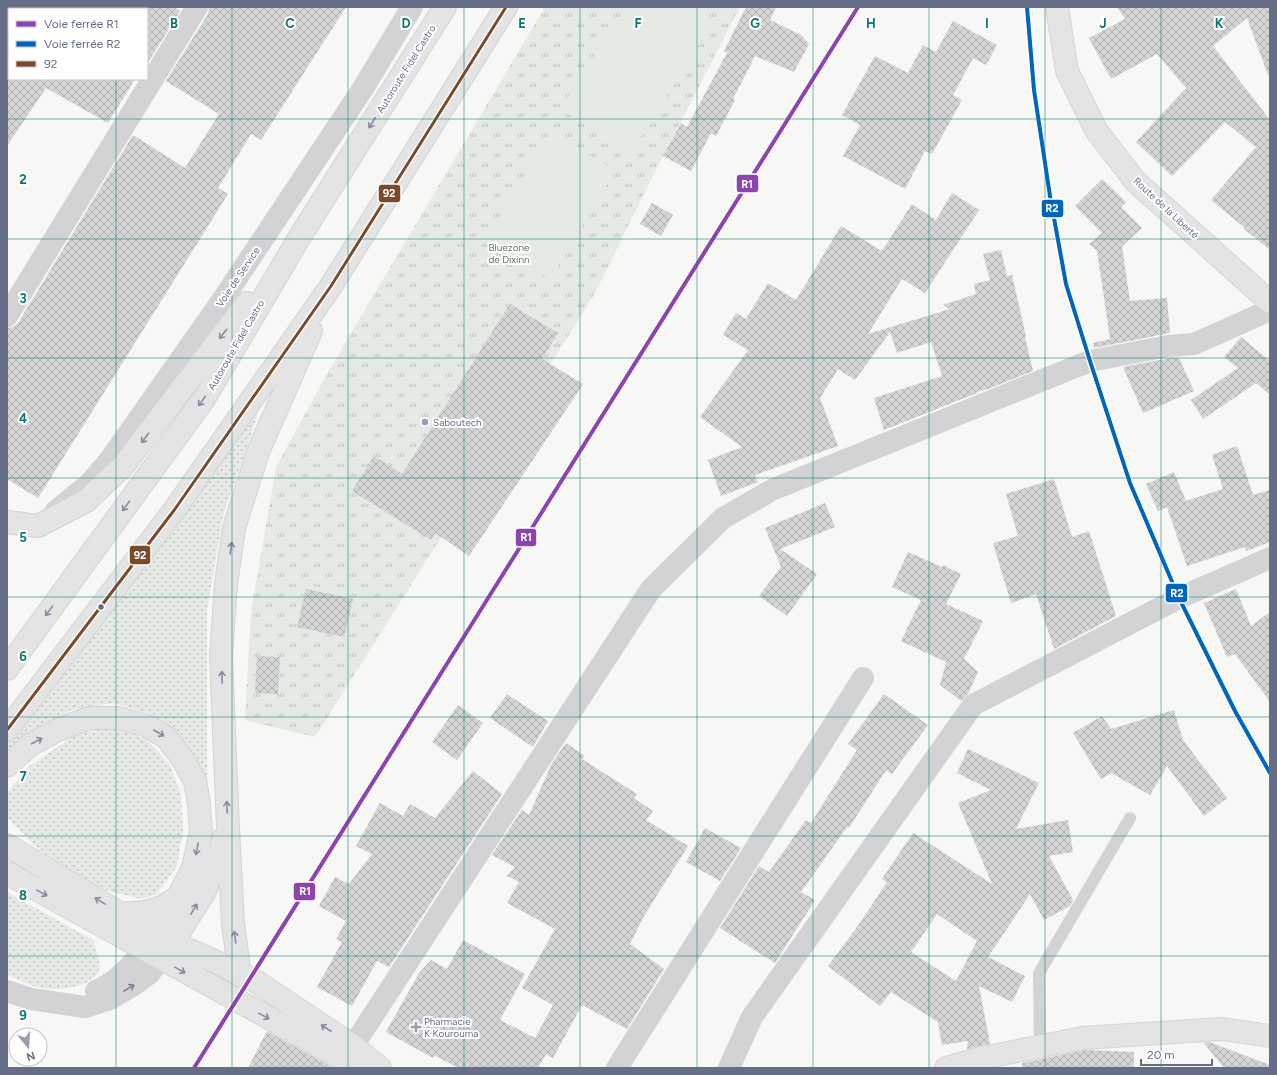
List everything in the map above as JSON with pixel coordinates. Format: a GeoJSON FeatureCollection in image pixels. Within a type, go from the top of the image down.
{"type":"FeatureCollection","features":[{"type":"Feature","properties":{"kind":"main road","name":"Autoroute Fidel Castro"},"geometry":{"type":"LineString","coordinates":[[7,669],[204,399],[299,238],[445,7]]}},
{"type":"Feature","properties":{"kind":"main road"},"geometry":{"type":"LineString","coordinates":[[7,730],[175,509],[331,286],[506,7]]}},
{"type":"Feature","properties":{"kind":"main road","name":"Route de la Liberté"},"geometry":{"type":"LineString","coordinates":[[1057,7],[1067,71],[1096,130],[1135,180],[1270,302]]}},
{"type":"Feature","properties":{"kind":"main road"},"geometry":{"type":"LineString","coordinates":[[7,522],[38,526],[86,501],[124,465],[299,238]]}},
{"type":"Feature","properties":{"kind":"main road"},"geometry":{"type":"LineString","coordinates":[[240,975],[233,924],[221,656],[226,584],[234,528],[258,452],[331,286]]}},
{"type":"Feature","properties":{"kind":"main road"},"geometry":{"type":"LineString","coordinates":[[7,766],[30,745],[58,730],[89,718],[118,718],[145,724],[166,736],[182,758],[195,781],[199,804],[201,832],[193,868],[178,898],[158,946]]}},
{"type":"Feature","properties":{"kind":"main road"},"geometry":{"type":"LineString","coordinates":[[158,946],[204,891],[228,829]]}},
{"type":"Feature","properties":{"kind":"main road"},"geometry":{"type":"LineString","coordinates":[[15,850],[120,914],[158,946],[221,964],[240,975],[251,978],[349,1053],[366,1068]]}},
{"type":"Feature","properties":{"kind":"main road"},"geometry":{"type":"LineString","coordinates":[[8,874],[158,946],[349,1053],[380,1068]]}},
{"type":"Feature","properties":{"kind":"main road"},"geometry":{"type":"LineString","coordinates":[[120,914],[145,912],[162,907],[178,898]]}},
{"type":"Feature","properties":{"kind":"main road"},"geometry":{"type":"LineString","coordinates":[[946,1068],[977,1059],[1083,1038],[1222,1028],[1270,1036]]}},
{"type":"Feature","properties":{"kind":"street"},"geometry":{"type":"LineString","coordinates":[[7,316],[197,7]]}},
{"type":"Feature","properties":{"kind":"street","name":"Voie de Service"},"geometry":{"type":"LineString","coordinates":[[38,526],[89,484],[109,461],[230,289],[362,90],[412,7]]}},
{"type":"Feature","properties":{"kind":"street"},"geometry":{"type":"LineString","coordinates":[[349,1053],[652,589],[724,518],[774,489],[1090,361],[1168,346],[1194,344],[1270,310]]}},
{"type":"Feature","properties":{"kind":"street"},"geometry":{"type":"LineString","coordinates":[[728,1068],[752,1017],[973,704],[1179,598],[1270,558]]}},
{"type":"Feature","properties":{"kind":"street"},"geometry":{"type":"LineString","coordinates":[[617,1068],[863,678]]}},
{"type":"Feature","properties":{"kind":"street"},"geometry":{"type":"LineString","coordinates":[[7,991],[31,999],[67,1004],[99,990],[116,979],[133,964],[158,946]]}},
{"type":"Feature","properties":{"kind":"lane"},"geometry":{"type":"LineString","coordinates":[[1040,1046],[1039,973],[1130,818]]}},
{"type":"Feature","properties":{"kind":"green space","name":"Bluezone de Dixinn"},"geometry":{"type":"Polygon","coordinates":[[[545,7],[740,7],[663,156],[594,295],[315,737],[245,720],[251,612],[276,467],[327,374],[545,7]]]}},
{"type":"Feature","properties":{"kind":"green space"},"geometry":{"type":"Polygon","coordinates":[[[626,7],[685,7],[712,24],[630,153],[560,109],[626,7]]]}},
{"type":"Feature","properties":{"kind":"green space"},"geometry":{"type":"Polygon","coordinates":[[[550,132],[615,170],[550,279],[485,241],[550,132]]]}},
{"type":"Feature","properties":{"kind":"green space"},"geometry":{"type":"Polygon","coordinates":[[[263,396],[223,515],[207,611],[207,805],[173,729],[151,714],[113,703],[71,710],[7,750],[7,742],[263,396]]]}},
{"type":"Feature","properties":{"kind":"green space"},"geometry":{"type":"Polygon","coordinates":[[[122,727],[149,742],[170,765],[181,795],[183,831],[177,866],[157,894],[141,899],[104,890],[66,870],[32,843],[7,817],[7,793],[28,767],[80,732],[122,727]]]}},
{"type":"Feature","properties":{"kind":"green space"},"geometry":{"type":"Polygon","coordinates":[[[7,892],[93,940],[99,962],[99,969],[96,975],[83,984],[74,987],[49,989],[29,984],[7,975],[7,892]]]}},
{"type":"Feature","properties":{"kind":"building"},"geometry":{"type":"Polygon","coordinates":[[[174,7],[180,11],[148,62],[148,8],[174,7]]]}},
{"type":"Feature","properties":{"kind":"building"},"geometry":{"type":"Polygon","coordinates":[[[209,7],[346,7],[261,140],[251,134],[218,188],[228,194],[38,498],[7,479],[7,328],[13,327],[18,323],[133,135],[185,168],[219,114],[166,81],[208,14],[209,7]]]}},
{"type":"Feature","properties":{"kind":"building"},"geometry":{"type":"Polygon","coordinates":[[[746,7],[776,7],[770,20],[801,35],[809,44],[794,72],[755,56],[733,99],[735,100],[716,136],[711,133],[691,171],[663,156],[681,123],[687,127],[727,53],[724,51],[746,7]]]}},
{"type":"Feature","properties":{"kind":"building"},"geometry":{"type":"Polygon","coordinates":[[[1117,7],[1270,7],[1270,75],[1268,75],[1247,18],[1213,46],[1270,120],[1270,250],[1211,200],[1256,147],[1225,122],[1172,176],[1136,142],[1186,88],[1157,54],[1111,79],[1089,38],[1125,19],[1117,7]]]}},
{"type":"Feature","properties":{"kind":"building"},"geometry":{"type":"Polygon","coordinates":[[[953,21],[997,45],[986,65],[973,58],[953,95],[962,100],[932,154],[925,151],[905,189],[843,156],[860,125],[842,115],[875,56],[908,73],[923,45],[936,52],[953,21]]]}},
{"type":"Feature","properties":{"kind":"building"},"geometry":{"type":"Polygon","coordinates":[[[7,79],[134,80],[108,123],[46,88],[7,146],[7,79]]]}},
{"type":"Feature","properties":{"kind":"building"},"geometry":{"type":"Polygon","coordinates":[[[1102,179],[1126,202],[1121,207],[1142,228],[1122,246],[1130,301],[1167,298],[1170,333],[1094,348],[1093,343],[1110,339],[1097,251],[1089,244],[1102,233],[1075,206],[1102,179]]]}},
{"type":"Feature","properties":{"kind":"building"},"geometry":{"type":"Polygon","coordinates":[[[952,193],[979,210],[925,293],[902,279],[868,334],[950,309],[943,305],[976,294],[974,284],[990,280],[983,254],[1001,250],[1007,276],[1012,275],[1033,371],[988,389],[976,392],[977,393],[884,430],[874,398],[942,376],[931,342],[897,353],[890,332],[855,380],[838,369],[820,398],[838,446],[755,475],[758,482],[721,496],[708,460],[742,447],[700,417],[748,350],[723,335],[736,313],[746,319],[768,283],[796,300],[841,226],[882,251],[912,204],[936,220],[952,193]]]}},
{"type":"Feature","properties":{"kind":"building"},"geometry":{"type":"Polygon","coordinates":[[[652,203],[673,215],[661,236],[640,224],[652,203]]]}},
{"type":"Feature","properties":{"kind":"building"},"geometry":{"type":"Polygon","coordinates":[[[510,304],[558,333],[542,359],[583,384],[469,556],[435,533],[431,540],[352,491],[374,456],[402,474],[510,304]]]}},
{"type":"Feature","properties":{"kind":"building"},"geometry":{"type":"Polygon","coordinates":[[[1241,337],[1270,361],[1270,395],[1256,383],[1203,419],[1191,400],[1238,368],[1224,357],[1241,337]]]}},
{"type":"Feature","properties":{"kind":"building"},"geometry":{"type":"Polygon","coordinates":[[[1170,358],[1179,358],[1194,391],[1143,413],[1123,367],[1170,358]]]}},
{"type":"Feature","properties":{"kind":"building"},"geometry":{"type":"Polygon","coordinates":[[[1237,446],[1253,495],[1270,490],[1270,542],[1246,551],[1245,547],[1187,566],[1167,507],[1158,511],[1146,484],[1174,472],[1186,501],[1223,489],[1212,455],[1237,446]]]}},
{"type":"Feature","properties":{"kind":"building"},"geometry":{"type":"Polygon","coordinates":[[[1054,479],[1072,537],[1089,531],[1116,616],[1054,649],[1036,594],[1011,603],[993,543],[1018,536],[1006,494],[1054,479]]]}},
{"type":"Feature","properties":{"kind":"building"},"geometry":{"type":"Polygon","coordinates":[[[825,503],[835,527],[780,549],[817,574],[787,616],[759,596],[781,567],[765,528],[825,503]]]}},
{"type":"Feature","properties":{"kind":"building"},"geometry":{"type":"Polygon","coordinates":[[[908,552],[942,567],[943,565],[961,574],[946,604],[983,621],[964,659],[978,672],[968,694],[961,701],[940,685],[946,662],[901,641],[921,600],[892,587],[908,552]]]}},
{"type":"Feature","properties":{"kind":"building"},"geometry":{"type":"Polygon","coordinates":[[[306,589],[353,599],[344,637],[297,627],[306,589]]]}},
{"type":"Feature","properties":{"kind":"building"},"geometry":{"type":"Polygon","coordinates":[[[1236,589],[1251,626],[1270,612],[1270,702],[1235,654],[1227,657],[1204,603],[1236,589]]]}},
{"type":"Feature","properties":{"kind":"building"},"geometry":{"type":"Polygon","coordinates":[[[257,656],[280,657],[278,694],[255,693],[257,656]]]}},
{"type":"Feature","properties":{"kind":"building"},"geometry":{"type":"Polygon","coordinates":[[[507,694],[548,721],[533,747],[490,718],[507,694]]]}},
{"type":"Feature","properties":{"kind":"building"},"geometry":{"type":"Polygon","coordinates":[[[884,694],[928,725],[892,774],[886,770],[849,828],[847,827],[801,892],[815,900],[775,963],[720,928],[759,866],[769,872],[806,820],[811,823],[857,750],[848,744],[884,694]]]}},
{"type":"Feature","properties":{"kind":"building"},"geometry":{"type":"Polygon","coordinates":[[[458,705],[483,723],[457,760],[432,742],[458,705]]]}},
{"type":"Feature","properties":{"kind":"building"},"geometry":{"type":"Polygon","coordinates":[[[1174,710],[1183,740],[1227,798],[1204,816],[1167,766],[1150,795],[1111,773],[1101,779],[1073,733],[1102,716],[1111,729],[1174,710]]]}},
{"type":"Feature","properties":{"kind":"building"},"geometry":{"type":"Polygon","coordinates":[[[566,743],[585,756],[582,759],[637,794],[634,798],[653,811],[646,820],[688,846],[644,916],[630,944],[664,969],[627,1029],[582,1005],[553,1058],[546,1054],[538,1068],[458,1068],[434,1055],[433,1058],[386,1032],[419,973],[431,960],[447,969],[463,940],[525,974],[500,1020],[535,1038],[553,1005],[522,988],[555,929],[507,903],[519,882],[507,876],[515,867],[492,855],[522,810],[529,815],[552,763],[566,743]]]}},
{"type":"Feature","properties":{"kind":"building"},"geometry":{"type":"Polygon","coordinates":[[[968,749],[1039,783],[1016,829],[1068,820],[1073,852],[1049,856],[1073,900],[1070,906],[1044,920],[1030,894],[988,957],[1025,976],[1012,1002],[979,986],[990,1044],[967,1049],[968,1041],[942,1045],[938,1022],[891,992],[880,1006],[828,966],[860,923],[887,882],[882,879],[913,833],[992,884],[958,803],[991,790],[957,773],[968,749]],[[937,914],[911,952],[956,981],[977,941],[937,914]]]}},
{"type":"Feature","properties":{"kind":"building"},"geometry":{"type":"Polygon","coordinates":[[[473,771],[502,794],[389,967],[377,961],[352,1006],[317,987],[342,942],[336,939],[346,921],[319,906],[335,877],[349,884],[372,854],[356,846],[380,803],[403,816],[410,804],[435,818],[473,771]]]}},
{"type":"Feature","properties":{"kind":"building"},"geometry":{"type":"Polygon","coordinates":[[[705,828],[741,848],[720,881],[686,862],[705,828]]]}},
{"type":"Feature","properties":{"kind":"building"},"geometry":{"type":"Polygon","coordinates":[[[267,1031],[334,1068],[248,1068],[267,1031]]]}},
{"type":"Feature","properties":{"kind":"building"},"geometry":{"type":"Polygon","coordinates":[[[1209,1042],[1270,1065],[1270,1068],[1224,1068],[1204,1043],[1209,1042]]]}},
{"type":"Feature","properties":{"kind":"building"},"geometry":{"type":"Polygon","coordinates":[[[1085,1050],[1134,1052],[1134,1068],[1022,1068],[1022,1063],[1085,1050]]]}},
{"type":"Feature","properties":{"kind":"railway"},"geometry":{"type":"LineString","coordinates":[[1027,7],[1034,90],[1050,196],[1066,284],[1090,361],[1130,483],[1179,598],[1235,711],[1270,773]]}},
{"type":"Feature","properties":{"kind":"rail line","name":"R1"},"geometry":{"type":"LineString","coordinates":[[194,1068],[858,7]]}},
{"type":"Feature","properties":{"kind":"rail line","name":"R2"},"geometry":{"type":"LineString","coordinates":[[1027,7],[1034,90],[1050,196],[1066,284],[1090,361],[1130,483],[1179,598],[1235,711],[1270,773]]}},
{"type":"Feature","properties":{"kind":"transit line","name":"92"},"geometry":{"type":"LineString","coordinates":[[7,730],[175,509],[331,286],[506,7]]}},
{"type":"Feature","properties":{"kind":"place","name":"Saboutech"},"geometry":{"type":"Point","coordinates":[425,422]}},
{"type":"Feature","properties":{"kind":"place","name":"Pharmacie K Kourouma"},"geometry":{"type":"Point","coordinates":[416,1027]}}]}
